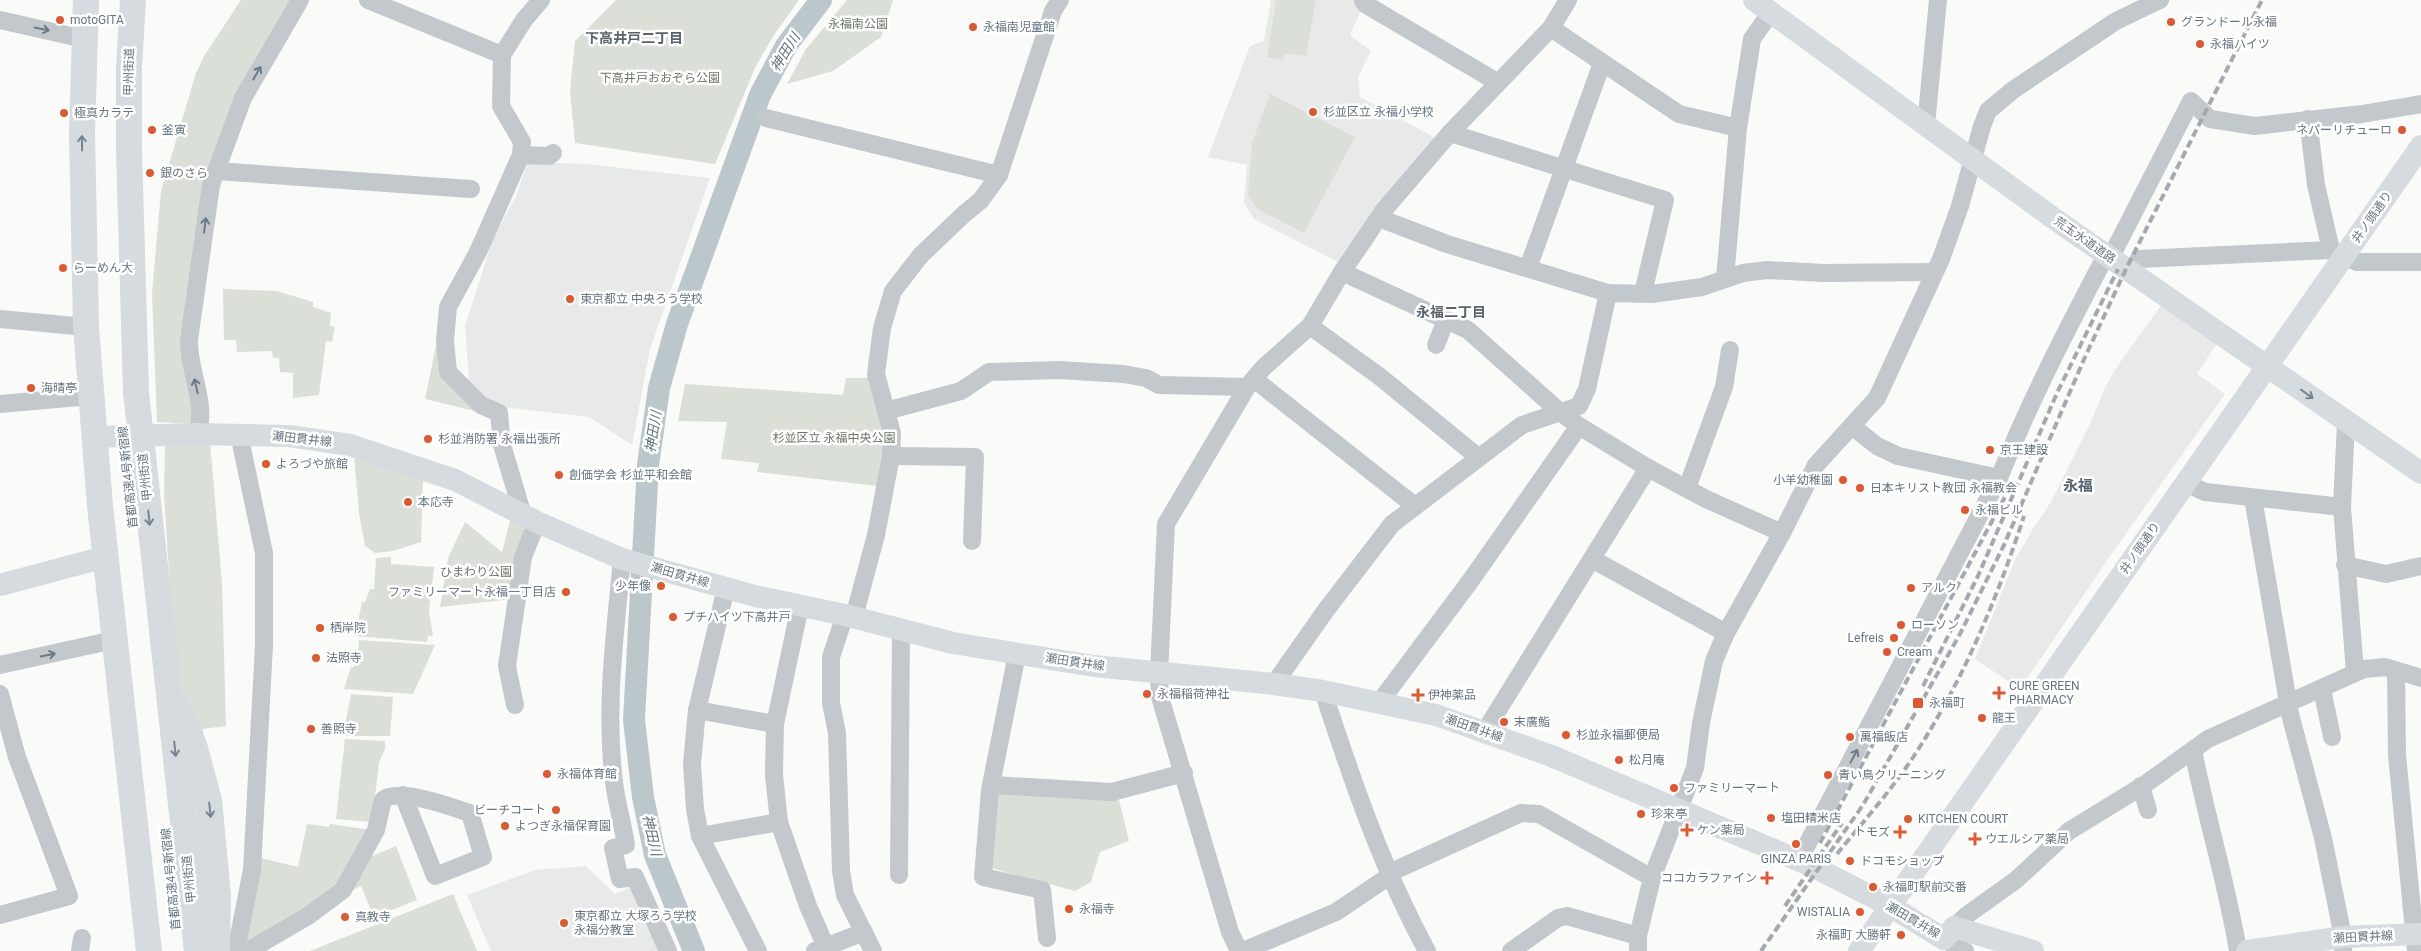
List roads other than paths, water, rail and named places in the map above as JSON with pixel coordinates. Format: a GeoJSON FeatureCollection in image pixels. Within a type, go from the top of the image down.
{"type":"FeatureCollection","features":[{"type":"Feature","properties":{"kind":"highway"},"geometry":{"type":"LineString","coordinates":[[86,0],[82,133],[86,327],[105,557],[149,951]]}},
{"type":"Feature","properties":{"kind":"highway","name":"首都高速4号新宿線"},"geometry":{"type":"LineString","coordinates":[[102,0],[98,72],[104,402],[160,951]]}},
{"type":"Feature","properties":{"kind":"highway","name":"首都高速4号新宿線"},"geometry":{"type":"LineString","coordinates":[[117,0],[114,73],[117,340],[126,460],[179,951]]}},
{"type":"Feature","properties":{"kind":"highway","name":"甲州街道"},"geometry":{"type":"LineString","coordinates":[[133,0],[129,68],[130,250],[146,435],[197,951]]}},
{"type":"Feature","properties":{"kind":"highway"},"geometry":{"type":"LineString","coordinates":[[139,580],[154,643],[203,773],[208,800],[218,896],[217,951]]}},
{"type":"Feature","properties":{"kind":"highway"},"geometry":{"type":"LineString","coordinates":[[145,922],[145,951]]}},
{"type":"Feature","properties":{"kind":"main road","name":"荒玉水道道路"},"geometry":{"type":"LineString","coordinates":[[1762,6],[1972,160],[2421,473]]}},
{"type":"Feature","properties":{"kind":"main road","name":"井ノ頭通り"},"geometry":{"type":"LineString","coordinates":[[1859,951],[2267,366],[2337,254],[2421,146]]}},
{"type":"Feature","properties":{"kind":"main road","name":"瀬田貫井線"},"geometry":{"type":"LineString","coordinates":[[94,437],[239,434],[289,436],[350,445],[456,480],[530,519],[636,563],[726,588],[850,616],[953,643],[1094,666],[1274,684],[1323,691],[1436,715],[1485,731],[1799,860],[1890,906],[1949,933],[2033,951]]}},
{"type":"Feature","properties":{"kind":"main road"},"geometry":{"type":"LineString","coordinates":[[0,585],[105,557]]}},
{"type":"Feature","properties":{"kind":"main road","name":"瀬田貫井線"},"geometry":{"type":"LineString","coordinates":[[2247,951],[2417,940]]}},
{"type":"Feature","properties":{"kind":"street"},"geometry":{"type":"LineString","coordinates":[[191,434],[201,422],[189,356],[189,340],[209,192],[243,98],[300,0]]}},
{"type":"Feature","properties":{"kind":"street"},"geometry":{"type":"LineString","coordinates":[[368,0],[502,55]]}},
{"type":"Feature","properties":{"kind":"street"},"geometry":{"type":"LineString","coordinates":[[515,705],[507,666],[530,519],[502,445],[498,413],[474,400],[448,372],[445,341],[448,307],[478,252],[521,155],[522,142],[501,106],[502,55],[524,20],[541,0]]}},
{"type":"Feature","properties":{"kind":"street"},"geometry":{"type":"LineString","coordinates":[[873,951],[845,895],[840,862],[837,733],[831,703],[831,657],[850,616],[876,535],[891,456],[892,433],[876,374],[882,328],[893,292],[921,255],[981,200],[999,175],[1024,95],[1053,12],[1060,0]]}},
{"type":"Feature","properties":{"kind":"street"},"geometry":{"type":"LineString","coordinates":[[1363,0],[1365,4],[1497,82]]}},
{"type":"Feature","properties":{"kind":"street"},"geometry":{"type":"LineString","coordinates":[[1238,951],[1230,932],[1160,697],[1159,672],[1166,524],[1251,383],[1263,368],[1310,326],[1342,272],[1379,218],[1450,133],[1551,28],[1568,0]]}},
{"type":"Feature","properties":{"kind":"street"},"geometry":{"type":"LineString","coordinates":[[1920,122],[1927,115],[1938,0]]}},
{"type":"Feature","properties":{"kind":"street"},"geometry":{"type":"LineString","coordinates":[[1511,951],[1558,918],[1566,916],[1638,943],[1652,878],[1695,768],[1701,723],[1714,662],[1726,633],[1782,533],[1816,465],[1877,398],[1934,272],[1960,206],[1982,126],[1988,111],[2007,95],[2116,21],[2160,0]]}},
{"type":"Feature","properties":{"kind":"street"},"geometry":{"type":"LineString","coordinates":[[1725,279],[1738,128],[1752,39],[1762,6]]}},
{"type":"Feature","properties":{"kind":"street"},"geometry":{"type":"LineString","coordinates":[[0,20],[84,39]]}},
{"type":"Feature","properties":{"kind":"street"},"geometry":{"type":"LineString","coordinates":[[1551,28],[1679,114],[1738,128]]}},
{"type":"Feature","properties":{"kind":"street"},"geometry":{"type":"LineString","coordinates":[[1528,268],[1602,63]]}},
{"type":"Feature","properties":{"kind":"street"},"geometry":{"type":"LineString","coordinates":[[1799,860],[2000,478],[2017,436],[2104,259],[2110,257],[2191,101],[2210,119],[2255,126],[2362,114],[2421,104]]}},
{"type":"Feature","properties":{"kind":"street"},"geometry":{"type":"LineString","coordinates":[[766,118],[999,175]]}},
{"type":"Feature","properties":{"kind":"street"},"geometry":{"type":"LineString","coordinates":[[2308,119],[2316,184],[2337,254]]}},
{"type":"Feature","properties":{"kind":"street"},"geometry":{"type":"LineString","coordinates":[[1450,133],[1563,170],[1665,200],[1643,293]]}},
{"type":"Feature","properties":{"kind":"street"},"geometry":{"type":"LineString","coordinates":[[521,155],[550,156],[553,153]]}},
{"type":"Feature","properties":{"kind":"street"},"geometry":{"type":"LineString","coordinates":[[216,171],[471,189]]}},
{"type":"Feature","properties":{"kind":"street"},"geometry":{"type":"LineString","coordinates":[[1379,218],[1447,244],[1608,293],[1643,293],[1702,287],[1743,273],[1767,270],[1824,273],[1934,272]]}},
{"type":"Feature","properties":{"kind":"street"},"geometry":{"type":"LineString","coordinates":[[2131,272],[2139,259],[2337,254],[2357,262],[2421,262]]}},
{"type":"Feature","properties":{"kind":"street"},"geometry":{"type":"LineString","coordinates":[[1342,272],[1468,330],[1560,412],[1579,426],[1648,468],[1782,533]]}},
{"type":"Feature","properties":{"kind":"street"},"geometry":{"type":"LineString","coordinates":[[1274,684],[1326,610],[1392,524],[1522,425],[1579,406],[1584,399],[1608,293]]}},
{"type":"Feature","properties":{"kind":"street"},"geometry":{"type":"LineString","coordinates":[[0,319],[86,327]]}},
{"type":"Feature","properties":{"kind":"street"},"geometry":{"type":"LineString","coordinates":[[1436,345],[1446,320]]}},
{"type":"Feature","properties":{"kind":"street"},"geometry":{"type":"LineString","coordinates":[[1310,326],[1378,376],[1478,457]]}},
{"type":"Feature","properties":{"kind":"street"},"geometry":{"type":"LineString","coordinates":[[1686,488],[1724,387],[1730,350]]}},
{"type":"Feature","properties":{"kind":"street"},"geometry":{"type":"LineString","coordinates":[[886,411],[961,391],[989,372],[1017,370],[1123,374],[1146,378],[1159,385],[1251,383],[1415,506]]}},
{"type":"Feature","properties":{"kind":"street"},"geometry":{"type":"LineString","coordinates":[[0,404],[91,396]]}},
{"type":"Feature","properties":{"kind":"street"},"geometry":{"type":"LineString","coordinates":[[2346,422],[2342,507],[2345,565],[2355,672]]}},
{"type":"Feature","properties":{"kind":"street"},"geometry":{"type":"LineString","coordinates":[[1379,703],[1471,580],[1579,426]]}},
{"type":"Feature","properties":{"kind":"street"},"geometry":{"type":"LineString","coordinates":[[1852,427],[1877,446],[1898,456],[2000,478]]}},
{"type":"Feature","properties":{"kind":"street"},"geometry":{"type":"LineString","coordinates":[[236,951],[252,870],[264,644],[264,553],[239,434]]}},
{"type":"Feature","properties":{"kind":"street"},"geometry":{"type":"LineString","coordinates":[[891,456],[975,458],[972,541]]}},
{"type":"Feature","properties":{"kind":"street"},"geometry":{"type":"LineString","coordinates":[[1485,731],[1648,468]]}},
{"type":"Feature","properties":{"kind":"street"},"geometry":{"type":"LineString","coordinates":[[2186,483],[2205,492],[2342,507]]}},
{"type":"Feature","properties":{"kind":"street"},"geometry":{"type":"LineString","coordinates":[[2253,498],[2289,704],[2323,838],[2343,944]]}},
{"type":"Feature","properties":{"kind":"street"},"geometry":{"type":"LineString","coordinates":[[1592,559],[1726,633]]}},
{"type":"Feature","properties":{"kind":"street"},"geometry":{"type":"LineString","coordinates":[[636,563],[614,646],[611,730],[615,788],[626,845],[613,848],[620,879],[635,878],[668,951]]}},
{"type":"Feature","properties":{"kind":"street"},"geometry":{"type":"LineString","coordinates":[[2345,565],[2386,574],[2421,566]]}},
{"type":"Feature","properties":{"kind":"street"},"geometry":{"type":"LineString","coordinates":[[726,588],[697,710],[692,764],[695,809],[700,836],[758,951]]}},
{"type":"Feature","properties":{"kind":"street"},"geometry":{"type":"LineString","coordinates":[[800,606],[775,724],[774,775],[779,822],[808,906],[820,949],[864,932]]}},
{"type":"Feature","properties":{"kind":"street"},"geometry":{"type":"LineString","coordinates":[[899,875],[901,629]]}},
{"type":"Feature","properties":{"kind":"street"},"geometry":{"type":"LineString","coordinates":[[0,665],[114,640]]}},
{"type":"Feature","properties":{"kind":"street"},"geometry":{"type":"LineString","coordinates":[[1017,654],[992,785],[983,876],[1042,890],[1047,938]]}},
{"type":"Feature","properties":{"kind":"street"},"geometry":{"type":"LineString","coordinates":[[1965,951],[1949,933],[1967,915],[2016,880],[2069,831],[2142,786],[2208,739],[2289,704],[2364,668],[2385,667],[2421,678]]}},
{"type":"Feature","properties":{"kind":"street"},"geometry":{"type":"LineString","coordinates":[[2396,671],[2397,755],[2417,940]]}},
{"type":"Feature","properties":{"kind":"street"},"geometry":{"type":"LineString","coordinates":[[2322,688],[2332,737]]}},
{"type":"Feature","properties":{"kind":"street"},"geometry":{"type":"LineString","coordinates":[[1323,691],[1357,793],[1389,873],[1427,951]]}},
{"type":"Feature","properties":{"kind":"street"},"geometry":{"type":"LineString","coordinates":[[0,694],[17,757],[69,896],[0,915]]}},
{"type":"Feature","properties":{"kind":"street"},"geometry":{"type":"LineString","coordinates":[[697,710],[775,724]]}},
{"type":"Feature","properties":{"kind":"street"},"geometry":{"type":"LineString","coordinates":[[2193,750],[2238,951]]}},
{"type":"Feature","properties":{"kind":"street"},"geometry":{"type":"LineString","coordinates":[[992,785],[1112,792],[1184,773]]}},
{"type":"Feature","properties":{"kind":"street"},"geometry":{"type":"LineString","coordinates":[[2142,786],[2148,810]]}},
{"type":"Feature","properties":{"kind":"street"},"geometry":{"type":"LineString","coordinates":[[248,951],[308,916],[343,890],[376,830],[386,797],[403,795],[470,813],[483,857],[434,876],[403,795]]}},
{"type":"Feature","properties":{"kind":"street"},"geometry":{"type":"LineString","coordinates":[[1243,951],[1336,912],[1386,878],[1389,873],[1521,813],[1539,814],[1652,878]]}},
{"type":"Feature","properties":{"kind":"street"},"geometry":{"type":"LineString","coordinates":[[700,836],[779,822]]}},
{"type":"Feature","properties":{"kind":"waterway","name":"神田川"},"geometry":{"type":"LineString","coordinates":[[694,951],[655,855],[643,797],[634,720],[648,465],[659,388],[677,324],[760,95],[786,46],[821,0]]}},
{"type":"Feature","properties":{"kind":"railway"},"geometry":{"type":"LineString","coordinates":[[1761,951],[1863,805],[1960,634],[2004,545],[2085,357],[2126,269],[2262,0]]}},
{"type":"Feature","properties":{"kind":"railway"},"geometry":{"type":"LineString","coordinates":[[1923,686],[1978,576],[2057,393],[2118,269]]}},
{"type":"Feature","properties":{"kind":"railway"},"geometry":{"type":"LineString","coordinates":[[1820,843],[2006,495]]}},
{"type":"Feature","properties":{"kind":"railway"},"geometry":{"type":"LineString","coordinates":[[1837,854],[1903,772],[1947,701],[1976,641],[2002,580],[2024,516]]}},
{"type":"Feature","properties":{"kind":"railway"},"geometry":{"type":"LineString","coordinates":[[1785,906],[1842,823]]}},
{"type":"Feature","properties":{"kind":"place","name":"motoGITA"},"geometry":{"type":"Point","coordinates":[60,20]}},
{"type":"Feature","properties":{"kind":"place","name":"グランドール永福"},"geometry":{"type":"Point","coordinates":[2171,22]}},
{"type":"Feature","properties":{"kind":"place","name":"永福南児童館"},"geometry":{"type":"Point","coordinates":[973,27]}},
{"type":"Feature","properties":{"kind":"place","name":"永福ハイツ"},"geometry":{"type":"Point","coordinates":[2200,44]}},
{"type":"Feature","properties":{"kind":"place","name":"杉並区立 永福小学校"},"geometry":{"type":"Point","coordinates":[1313,112]}},
{"type":"Feature","properties":{"kind":"place","name":"極真カラテ"},"geometry":{"type":"Point","coordinates":[64,113]}},
{"type":"Feature","properties":{"kind":"place","name":"釜寅"},"geometry":{"type":"Point","coordinates":[152,130]}},
{"type":"Feature","properties":{"kind":"place","name":"ネパーリチューロ"},"geometry":{"type":"Point","coordinates":[2402,130]}},
{"type":"Feature","properties":{"kind":"place","name":"銀のさら"},"geometry":{"type":"Point","coordinates":[150,173]}},
{"type":"Feature","properties":{"kind":"place","name":"らーめん大"},"geometry":{"type":"Point","coordinates":[63,268]}},
{"type":"Feature","properties":{"kind":"place","name":"東京都立 中央ろう学校"},"geometry":{"type":"Point","coordinates":[570,299]}},
{"type":"Feature","properties":{"kind":"place","name":"海晴亭"},"geometry":{"type":"Point","coordinates":[31,388]}},
{"type":"Feature","properties":{"kind":"place","name":"杉並消防署 永福出張所"},"geometry":{"type":"Point","coordinates":[428,439]}},
{"type":"Feature","properties":{"kind":"place","name":"京王建設"},"geometry":{"type":"Point","coordinates":[1990,450]}},
{"type":"Feature","properties":{"kind":"place","name":"よろづや旅館"},"geometry":{"type":"Point","coordinates":[266,464]}},
{"type":"Feature","properties":{"kind":"place","name":"創価学会 杉並平和会館"},"geometry":{"type":"Point","coordinates":[559,475]}},
{"type":"Feature","properties":{"kind":"place","name":"小羊幼稚園"},"geometry":{"type":"Point","coordinates":[1843,480]}},
{"type":"Feature","properties":{"kind":"place","name":"日本キリスト教団 永福教会"},"geometry":{"type":"Point","coordinates":[1860,488]}},
{"type":"Feature","properties":{"kind":"place","name":"本応寺"},"geometry":{"type":"Point","coordinates":[408,502]}},
{"type":"Feature","properties":{"kind":"place","name":"永福ビル"},"geometry":{"type":"Point","coordinates":[1965,510]}},
{"type":"Feature","properties":{"kind":"place","name":"少年像"},"geometry":{"type":"Point","coordinates":[661,586]}},
{"type":"Feature","properties":{"kind":"place","name":"アルク"},"geometry":{"type":"Point","coordinates":[1911,588]}},
{"type":"Feature","properties":{"kind":"place","name":"ファミリーマート永福一丁目店"},"geometry":{"type":"Point","coordinates":[566,592]}},
{"type":"Feature","properties":{"kind":"place","name":"プチハイツ下高井戸"},"geometry":{"type":"Point","coordinates":[673,617]}},
{"type":"Feature","properties":{"kind":"place","name":"ローソン"},"geometry":{"type":"Point","coordinates":[1901,625]}},
{"type":"Feature","properties":{"kind":"place","name":"栖岸院"},"geometry":{"type":"Point","coordinates":[320,628]}},
{"type":"Feature","properties":{"kind":"place","name":"Lefreis"},"geometry":{"type":"Point","coordinates":[1894,638]}},
{"type":"Feature","properties":{"kind":"place","name":"Cream"},"geometry":{"type":"Point","coordinates":[1887,652]}},
{"type":"Feature","properties":{"kind":"place","name":"法照寺"},"geometry":{"type":"Point","coordinates":[316,658]}},
{"type":"Feature","properties":{"kind":"place","name":"CURE GREEN PHARMACY"},"geometry":{"type":"Point","coordinates":[1999,693]}},
{"type":"Feature","properties":{"kind":"place","name":"永福稲荷神社"},"geometry":{"type":"Point","coordinates":[1147,694]}},
{"type":"Feature","properties":{"kind":"place","name":"伊神薬品"},"geometry":{"type":"Point","coordinates":[1418,695]}},
{"type":"Feature","properties":{"kind":"place","name":"永福町"},"geometry":{"type":"Point","coordinates":[1918,703]}},
{"type":"Feature","properties":{"kind":"place","name":"龍王"},"geometry":{"type":"Point","coordinates":[1982,718]}},
{"type":"Feature","properties":{"kind":"place","name":"末廣鮨"},"geometry":{"type":"Point","coordinates":[1504,722]}},
{"type":"Feature","properties":{"kind":"place","name":"善照寺"},"geometry":{"type":"Point","coordinates":[311,729]}},
{"type":"Feature","properties":{"kind":"place","name":"杉並永福郵便局"},"geometry":{"type":"Point","coordinates":[1566,735]}},
{"type":"Feature","properties":{"kind":"place","name":"萬福飯店"},"geometry":{"type":"Point","coordinates":[1850,737]}},
{"type":"Feature","properties":{"kind":"place","name":"松月庵"},"geometry":{"type":"Point","coordinates":[1619,760]}},
{"type":"Feature","properties":{"kind":"place","name":"永福体育館"},"geometry":{"type":"Point","coordinates":[547,774]}},
{"type":"Feature","properties":{"kind":"place","name":"青い鳥クリーニング"},"geometry":{"type":"Point","coordinates":[1828,775]}},
{"type":"Feature","properties":{"kind":"place","name":"ファミリーマート"},"geometry":{"type":"Point","coordinates":[1674,788]}},
{"type":"Feature","properties":{"kind":"place","name":"ビーチコート"},"geometry":{"type":"Point","coordinates":[556,810]}},
{"type":"Feature","properties":{"kind":"place","name":"珍来亭"},"geometry":{"type":"Point","coordinates":[1641,814]}},
{"type":"Feature","properties":{"kind":"place","name":"塩田精米店"},"geometry":{"type":"Point","coordinates":[1771,818]}},
{"type":"Feature","properties":{"kind":"place","name":"KITCHEN COURT"},"geometry":{"type":"Point","coordinates":[1908,819]}},
{"type":"Feature","properties":{"kind":"place","name":"よつぎ永福保育園"},"geometry":{"type":"Point","coordinates":[505,826]}},
{"type":"Feature","properties":{"kind":"place","name":"ケン薬局"},"geometry":{"type":"Point","coordinates":[1687,830]}},
{"type":"Feature","properties":{"kind":"place","name":"トモズ"},"geometry":{"type":"Point","coordinates":[1900,832]}},
{"type":"Feature","properties":{"kind":"place","name":"ウエルシア薬局"},"geometry":{"type":"Point","coordinates":[1975,839]}},
{"type":"Feature","properties":{"kind":"place","name":"GINZA PARIS"},"geometry":{"type":"Point","coordinates":[1796,844]}},
{"type":"Feature","properties":{"kind":"place","name":"ドコモショップ"},"geometry":{"type":"Point","coordinates":[1850,861]}},
{"type":"Feature","properties":{"kind":"place","name":"ココカラファイン"},"geometry":{"type":"Point","coordinates":[1767,878]}},
{"type":"Feature","properties":{"kind":"place","name":"永福町駅前交番"},"geometry":{"type":"Point","coordinates":[1873,887]}},
{"type":"Feature","properties":{"kind":"place","name":"永福寺"},"geometry":{"type":"Point","coordinates":[1069,909]}},
{"type":"Feature","properties":{"kind":"place","name":"WISTALIA"},"geometry":{"type":"Point","coordinates":[1860,912]}},
{"type":"Feature","properties":{"kind":"place","name":"真教寺"},"geometry":{"type":"Point","coordinates":[345,917]}},
{"type":"Feature","properties":{"kind":"place","name":"東京都立 大塚ろう学校 永福分教室"},"geometry":{"type":"Point","coordinates":[564,923]}},
{"type":"Feature","properties":{"kind":"place","name":"永福町 大勝軒"},"geometry":{"type":"Point","coordinates":[1901,935]}},
{"type":"Feature","properties":{"kind":"district","name":"下高井戸二丁目"},"geometry":{"type":"Point","coordinates":[634,38]}},
{"type":"Feature","properties":{"kind":"district","name":"永福二丁目"},"geometry":{"type":"Point","coordinates":[1451,312]}},
{"type":"Feature","properties":{"kind":"district","name":"永福"},"geometry":{"type":"Point","coordinates":[2078,486]}},
{"type":"Feature","properties":{"kind":"park label","name":"永福南公園"},"geometry":{"type":"Point","coordinates":[858,24]}},
{"type":"Feature","properties":{"kind":"park label","name":"下高井戸おおぞら公園"},"geometry":{"type":"Point","coordinates":[660,78]}},
{"type":"Feature","properties":{"kind":"park label","name":"杉並区立 永福中央公園"},"geometry":{"type":"Point","coordinates":[834,438]}},
{"type":"Feature","properties":{"kind":"park label","name":"ひまわり公園"},"geometry":{"type":"Point","coordinates":[476,572]}}]}
